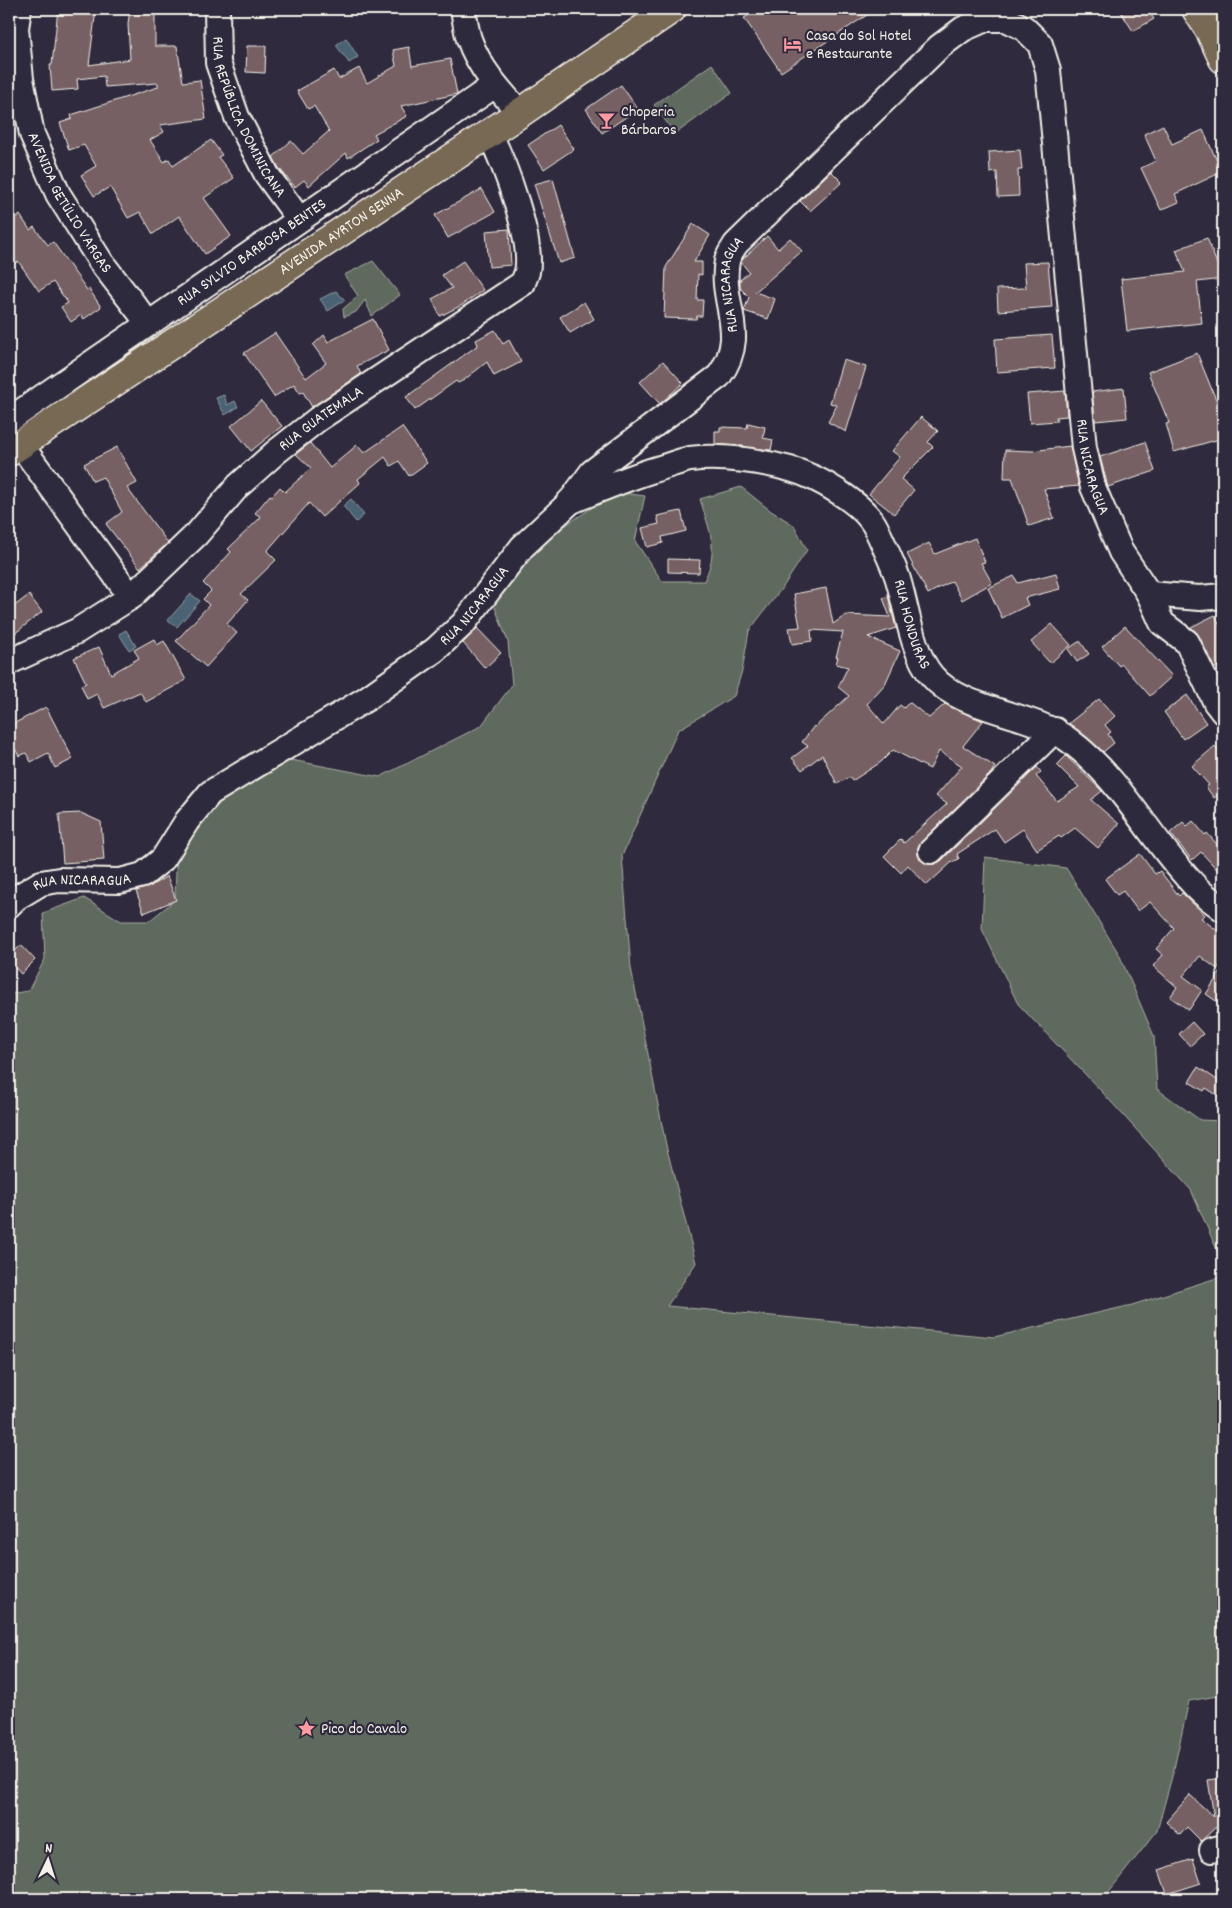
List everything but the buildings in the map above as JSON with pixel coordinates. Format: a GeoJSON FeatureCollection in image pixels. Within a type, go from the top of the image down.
{"type":"FeatureCollection","features":[{"type":"Feature","properties":{"kind":"main road","name":"AVENIDA AYRTON SENNA"},"geometry":{"type":"LineString","coordinates":[[14,448],[520,113],[672,9]]}},
{"type":"Feature","properties":{"kind":"main road"},"geometry":{"type":"LineString","coordinates":[[1207,16],[1223,59]]}},
{"type":"Feature","properties":{"kind":"street","name":"RUA REPÚBLICA DOMINICANA"},"geometry":{"type":"LineString","coordinates":[[217,9],[218,63],[237,117],[266,175],[299,219]]}},
{"type":"Feature","properties":{"kind":"street"},"geometry":{"type":"LineString","coordinates":[[463,9],[469,38],[475,52],[495,85],[520,113]]}},
{"type":"Feature","properties":{"kind":"street","name":"RUA NICARAGUA"},"geometry":{"type":"LineString","coordinates":[[9,905],[16,898],[41,883],[59,880],[120,881],[143,875],[163,859],[187,821],[210,793],[358,704],[435,650],[463,624],[522,547],[569,503],[592,472],[719,376],[728,364],[733,351],[733,323],[726,278],[727,260],[736,244],[939,48],[963,29],[986,19],[1006,19],[1024,28],[1040,44],[1048,70],[1084,448],[1093,487],[1105,517],[1121,552],[1148,594]]}},
{"type":"Feature","properties":{"kind":"street","name":"AVENIDA GETÚLIO VARGAS"},"geometry":{"type":"LineString","coordinates":[[15,20],[21,79],[35,143],[63,202],[101,262],[148,323]]}},
{"type":"Feature","properties":{"kind":"street","name":"RUA SYLVIO BARBOSA BENTES"},"geometry":{"type":"LineString","coordinates":[[9,420],[495,85]]}},
{"type":"Feature","properties":{"kind":"street","name":"RUA GUATEMALA"},"geometry":{"type":"LineString","coordinates":[[9,662],[77,631],[131,597],[197,534],[238,486],[290,441],[318,419],[523,283],[527,272],[525,230],[498,150],[489,133]]}},
{"type":"Feature","properties":{"kind":"street"},"geometry":{"type":"LineString","coordinates":[[14,448],[131,597]]}},
{"type":"Feature","properties":{"kind":"street","name":"RUA HONDURAS"},"geometry":{"type":"LineString","coordinates":[[569,503],[652,471],[687,460],[712,457],[791,469],[822,483],[854,503],[874,525],[896,575],[917,649],[931,675],[945,689],[968,700],[1055,730],[1072,742],[1113,780],[1174,862],[1197,889],[1223,910]]}},
{"type":"Feature","properties":{"kind":"street"},"geometry":{"type":"LineString","coordinates":[[1148,594],[1200,598],[1223,596]]}},
{"type":"Feature","properties":{"kind":"street"},"geometry":{"type":"LineString","coordinates":[[1148,594],[1162,623],[1187,642],[1216,703],[1223,712]]}},
{"type":"Feature","properties":{"kind":"street"},"geometry":{"type":"LineString","coordinates":[[931,851],[1055,730]]}},
{"type":"Feature","properties":{"kind":"green space"},"geometry":{"type":"Polygon","coordinates":[[[712,64],[732,93],[675,134],[654,105],[712,64]]]}},
{"type":"Feature","properties":{"kind":"green space"},"geometry":{"type":"Polygon","coordinates":[[[373,261],[400,295],[372,316],[365,300],[356,312],[344,317],[343,309],[358,296],[344,275],[373,261]]]}},
{"type":"Feature","properties":{"kind":"green space"},"geometry":{"type":"Polygon","coordinates":[[[741,487],[771,511],[794,525],[807,550],[785,584],[749,631],[742,671],[734,696],[678,730],[622,856],[631,968],[666,1145],[696,1263],[667,1306],[994,1337],[1132,1305],[1223,1276],[1223,1695],[1189,1701],[1173,1773],[1157,1831],[1103,1899],[9,1899],[9,994],[28,991],[45,959],[43,913],[84,898],[121,921],[149,921],[175,900],[177,840],[221,784],[286,759],[380,777],[481,726],[512,685],[508,642],[491,597],[523,554],[615,492],[645,496],[635,541],[662,581],[704,581],[709,570],[712,549],[709,530],[700,499],[741,487]]]}},
{"type":"Feature","properties":{"kind":"green space"},"geometry":{"type":"Polygon","coordinates":[[[985,857],[1066,868],[1119,954],[1154,1036],[1157,1089],[1200,1120],[1223,1121],[1223,1264],[1191,1190],[1103,1093],[1018,1004],[982,929],[985,857]]]}},
{"type":"Feature","properties":{"kind":"water"},"geometry":{"type":"Polygon","coordinates":[[[346,38],[358,57],[349,63],[336,45],[346,38]]]}},
{"type":"Feature","properties":{"kind":"water"},"geometry":{"type":"Polygon","coordinates":[[[336,291],[345,300],[328,311],[320,299],[336,291]]]}},
{"type":"Feature","properties":{"kind":"water"},"geometry":{"type":"Polygon","coordinates":[[[224,395],[227,405],[235,401],[238,407],[225,415],[216,398],[224,395]]]}},
{"type":"Feature","properties":{"kind":"water"},"geometry":{"type":"Polygon","coordinates":[[[351,499],[364,515],[356,522],[343,506],[351,499]]]}},
{"type":"Feature","properties":{"kind":"water"},"geometry":{"type":"Polygon","coordinates":[[[191,594],[200,601],[177,627],[168,620],[191,594]]]}},
{"type":"Feature","properties":{"kind":"water"},"geometry":{"type":"Polygon","coordinates":[[[126,630],[136,646],[129,650],[119,634],[126,630]]]}},
{"type":"Feature","properties":{"kind":"place","name":"Casa do Sol Hotel e Restaurante"},"geometry":{"type":"Point","coordinates":[792,45]}},
{"type":"Feature","properties":{"kind":"place","name":"Choperia Bárbaros"},"geometry":{"type":"Point","coordinates":[607,121]}},
{"type":"Feature","properties":{"kind":"place","name":"Pico do Cavalo"},"geometry":{"type":"Point","coordinates":[307,1729]}}]}
